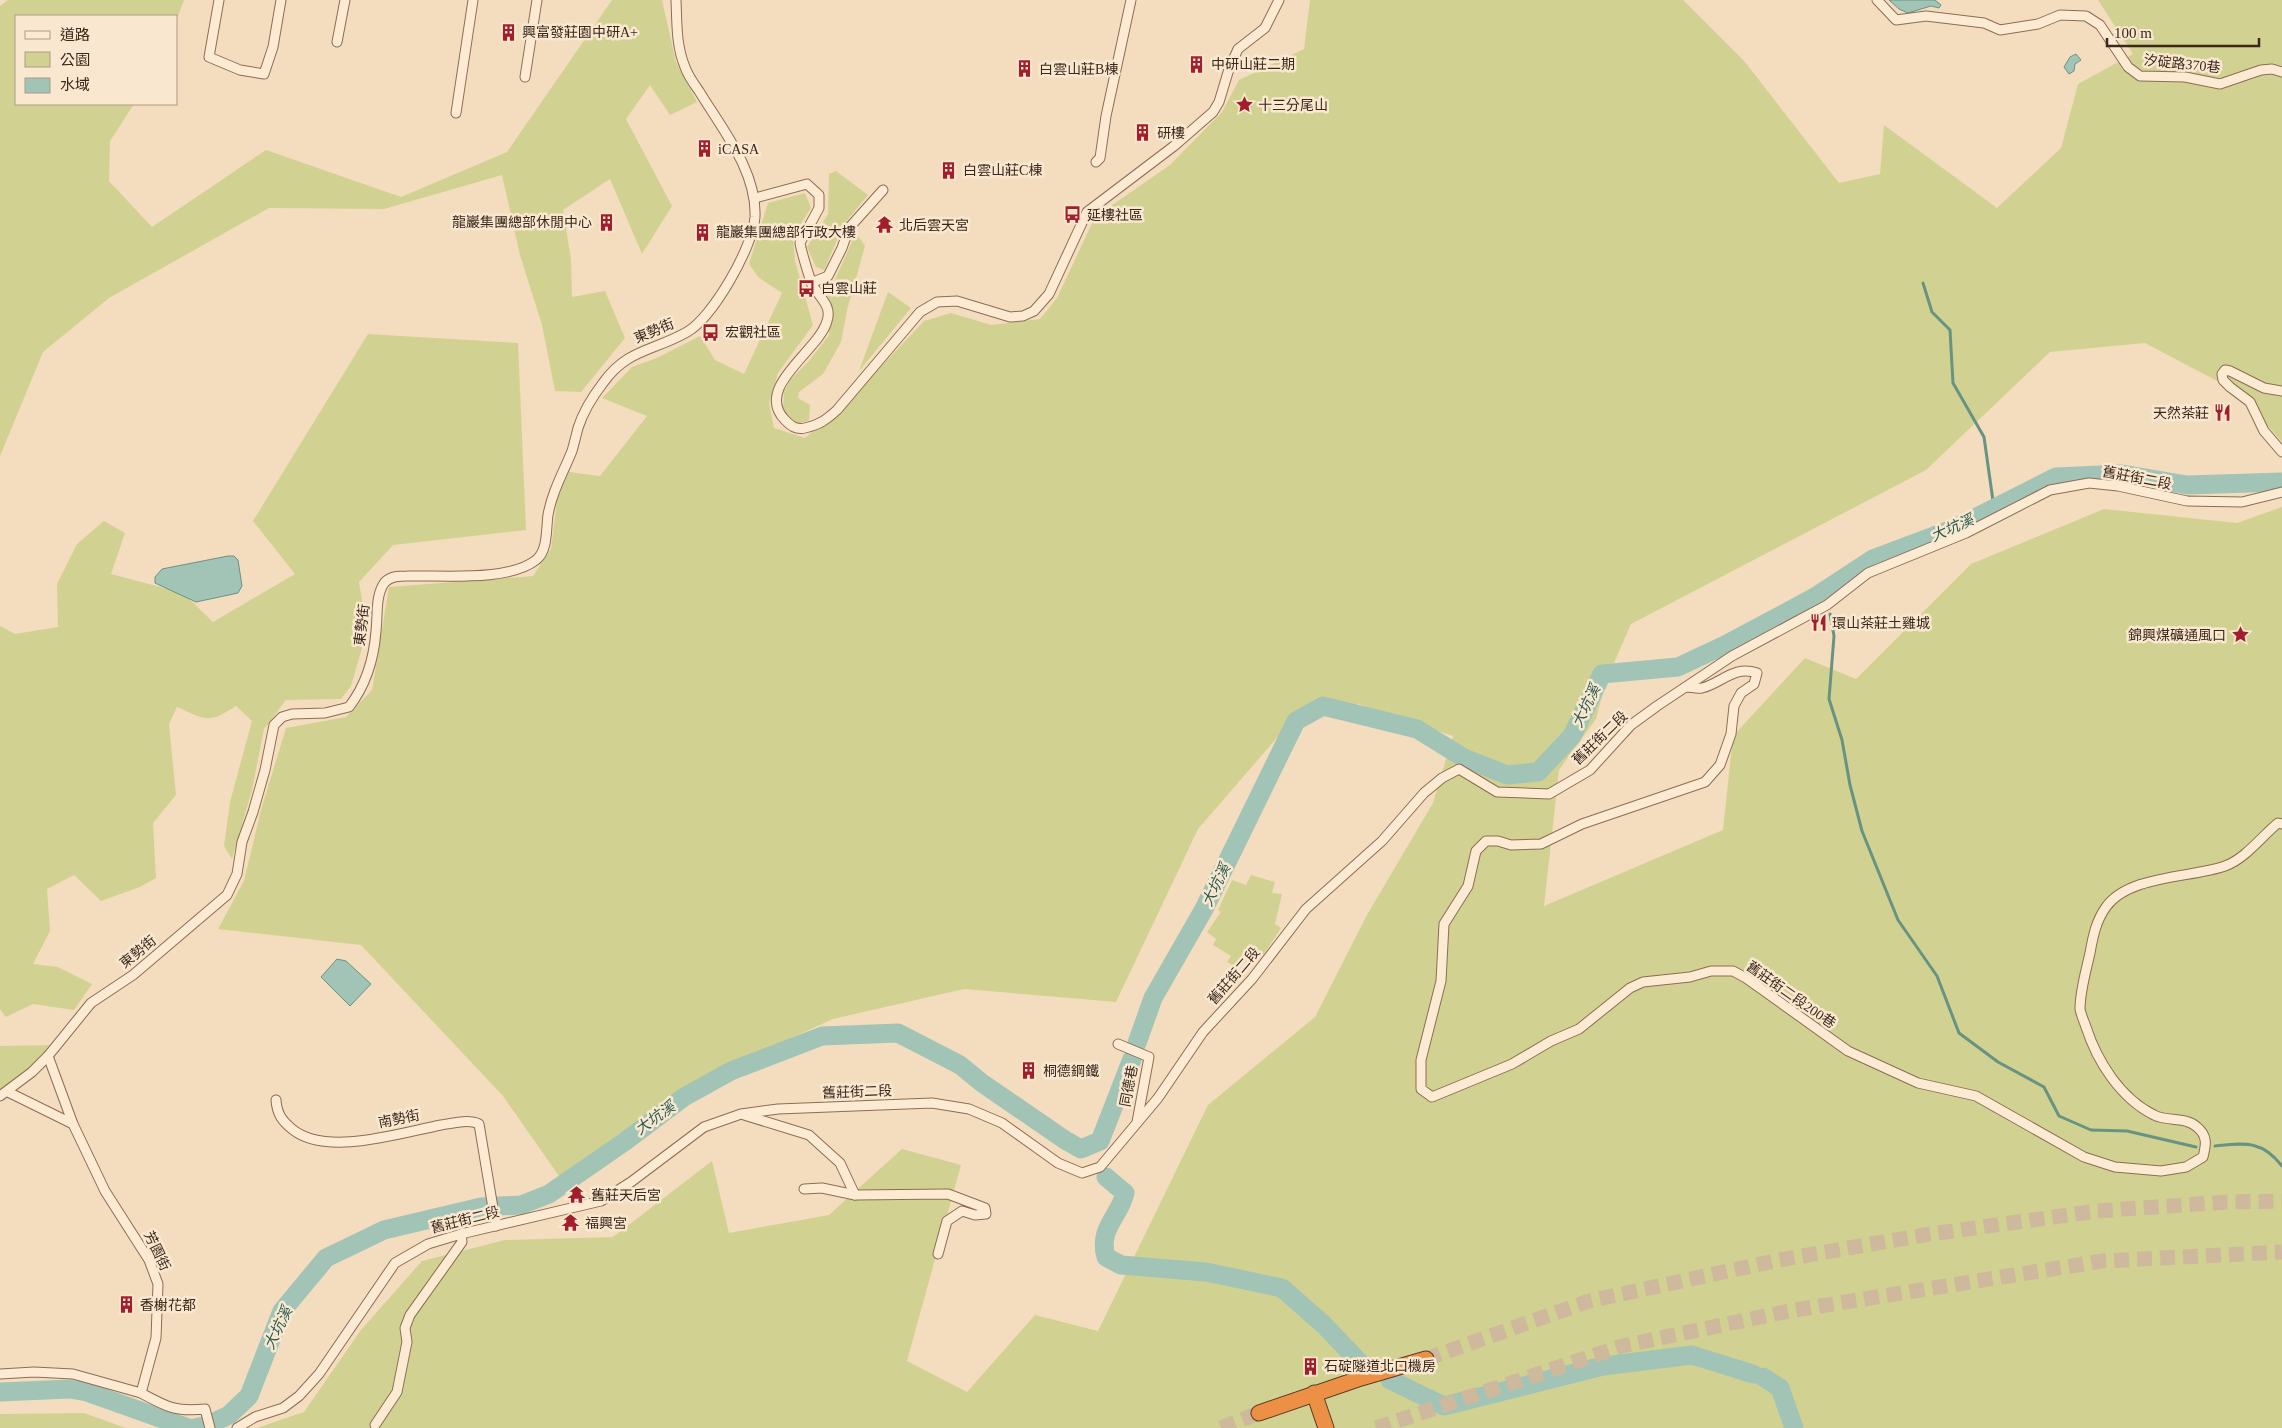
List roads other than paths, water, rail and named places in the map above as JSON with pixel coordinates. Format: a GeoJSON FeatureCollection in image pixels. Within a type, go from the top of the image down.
{"type":"FeatureCollection","features":[{"type":"Feature","properties":{"kind":"highway"},"geometry":{"type":"LineString","coordinates":[[1259,1413],[1426,1359]]}},
{"type":"Feature","properties":{"kind":"highway"},"geometry":{"type":"LineString","coordinates":[[1314,1394],[1326,1428]]}},
{"type":"Feature","properties":{"kind":"street"},"geometry":{"type":"LineString","coordinates":[[219,0],[208,57],[240,70],[264,74],[273,47],[281,0]]}},
{"type":"Feature","properties":{"kind":"street"},"geometry":{"type":"LineString","coordinates":[[337,42],[345,0]]}},
{"type":"Feature","properties":{"kind":"street"},"geometry":{"type":"LineString","coordinates":[[456,113],[473,0]]}},
{"type":"Feature","properties":{"kind":"street"},"geometry":{"type":"LineString","coordinates":[[525,76],[537,0]]}},
{"type":"Feature","properties":{"kind":"street","name":"東勢街"},"geometry":{"type":"LineString","coordinates":[[4,1094],[48,1056],[91,1003],[133,975],[227,895],[238,874],[242,842],[265,770],[274,725],[282,717],[292,714],[325,713],[349,707],[370,665],[376,632],[379,594],[386,581],[393,577],[407,576],[502,574],[527,567],[538,558],[545,543],[548,515],[555,488],[591,400],[621,361],[640,351],[670,341],[704,319],[740,261],[750,240],[755,220],[755,198],[748,176],[736,152],[685,68],[679,45],[676,0]]}},
{"type":"Feature","properties":{"kind":"street"},"geometry":{"type":"LineString","coordinates":[[1096,162],[1100,158],[1106,116],[1131,0]]}},
{"type":"Feature","properties":{"kind":"street"},"geometry":{"type":"LineString","coordinates":[[755,198],[807,184],[819,196],[819,208],[800,243],[811,283],[828,305],[828,321],[818,339],[779,386],[777,400],[779,415],[791,427],[800,430],[822,424],[837,410],[920,312],[937,302],[957,301],[1010,318],[1034,311],[1049,294],[1087,212],[1174,146],[1213,112],[1220,102],[1229,69],[1238,49],[1265,28],[1279,0]]}},
{"type":"Feature","properties":{"kind":"street","name":"汐碇路370巷"},"geometry":{"type":"LineString","coordinates":[[1877,0],[1896,20],[1926,16],[1984,23],[2000,30],[2038,24],[2060,15],[2086,16],[2100,25],[2128,67],[2140,76],[2185,77],[2220,84],[2261,70],[2272,69],[2282,72]]}},
{"type":"Feature","properties":{"kind":"street"},"geometry":{"type":"LineString","coordinates":[[811,283],[828,276],[850,228],[883,190]]}},
{"type":"Feature","properties":{"kind":"street"},"geometry":{"type":"LineString","coordinates":[[2282,391],[2264,388],[2230,371],[2225,370],[2222,374],[2223,380],[2250,402],[2264,431],[2282,452]]}},
{"type":"Feature","properties":{"kind":"street","name":"舊莊街二段"},"geometry":{"type":"LineString","coordinates":[[237,1428],[255,1417],[283,1408],[299,1396],[319,1374],[395,1263],[428,1244],[495,1221],[601,1202],[631,1182],[696,1132],[741,1114],[778,1109],[932,1103],[969,1109],[1002,1123],[1058,1163],[1082,1173],[1100,1168],[1158,1098],[1203,1032],[1252,979],[1306,908],[1376,847],[1424,793],[1442,778],[1459,769],[1497,792],[1549,794],[1590,770],[1631,725],[1732,656],[1824,607],[1868,573],[1966,533],[2050,490],[2089,483],[2118,486],[2187,501],[2242,502],[2282,492]]}},
{"type":"Feature","properties":{"kind":"street","name":"舊莊街二段200巷"},"geometry":{"type":"LineString","coordinates":[[1686,687],[1701,688],[1735,672],[1748,670],[1757,673],[1754,684],[1741,693],[1734,706],[1731,734],[1720,765],[1705,782],[1679,793],[1582,824],[1541,844],[1511,845],[1498,841],[1486,841],[1476,851],[1468,886],[1444,924],[1441,981],[1421,1060],[1421,1089],[1432,1097],[1512,1064],[1579,1028],[1630,988],[1643,982],[1690,977],[1711,970],[1733,971],[1746,978],[1848,1051],[1918,1083],[1976,1096],[2084,1157],[2115,1168],[2161,1171],[2186,1167],[2204,1157],[2207,1142],[2203,1133],[2196,1125],[2182,1120],[2154,1116],[2132,1098],[2103,1066],[2092,1046],[2080,1010],[2097,920],[2107,905],[2124,891],[2157,880],[2226,866],[2240,857],[2278,824],[2282,824]]}},
{"type":"Feature","properties":{"kind":"street","name":"同德巷"},"geometry":{"type":"LineString","coordinates":[[1118,1044],[1149,1057],[1136,1124]]}},
{"type":"Feature","properties":{"kind":"street","name":"芳園街"},"geometry":{"type":"LineString","coordinates":[[48,1056],[73,1124],[105,1191],[149,1260],[158,1284],[156,1338],[140,1393]]}},
{"type":"Feature","properties":{"kind":"street"},"geometry":{"type":"LineString","coordinates":[[4,1094],[73,1124]]}},
{"type":"Feature","properties":{"kind":"street","name":"南勢街"},"geometry":{"type":"LineString","coordinates":[[276,1100],[276,1112],[280,1118],[301,1136],[344,1144],[449,1124],[474,1122],[479,1124],[495,1221]]}},
{"type":"Feature","properties":{"kind":"street"},"geometry":{"type":"LineString","coordinates":[[741,1114],[809,1135],[840,1163],[855,1195]]}},
{"type":"Feature","properties":{"kind":"street"},"geometry":{"type":"LineString","coordinates":[[804,1189],[822,1188],[855,1195],[948,1194],[985,1208],[986,1214],[981,1216],[962,1212],[947,1221],[938,1254]]}},
{"type":"Feature","properties":{"kind":"street"},"geometry":{"type":"LineString","coordinates":[[375,1425],[397,1392],[407,1342],[405,1328],[410,1315],[462,1242],[461,1234]]}},
{"type":"Feature","properties":{"kind":"street"},"geometry":{"type":"LineString","coordinates":[[0,1374],[34,1372],[73,1374],[140,1393],[163,1405],[184,1412],[205,1409],[210,1428]]}},
{"type":"Feature","properties":{"kind":"water"},"geometry":{"type":"Polygon","coordinates":[[[1889,0],[1935,0],[1941,5],[1939,8],[1931,6],[1908,13],[1899,9],[1889,0]]]}},
{"type":"Feature","properties":{"kind":"water"},"geometry":{"type":"Polygon","coordinates":[[[2076,54],[2081,60],[2075,64],[2074,71],[2069,74],[2064,67],[2070,57],[2076,54]]]}},
{"type":"Feature","properties":{"kind":"water"},"geometry":{"type":"Polygon","coordinates":[[[234,556],[238,560],[242,586],[238,593],[196,602],[155,583],[155,577],[162,569],[234,556]]]}},
{"type":"Feature","properties":{"kind":"water"},"geometry":{"type":"Polygon","coordinates":[[[337,959],[346,961],[371,984],[350,1006],[321,977],[337,959]]]}},
{"type":"Feature","properties":{"kind":"waterway"},"geometry":{"type":"LineString","coordinates":[[1923,283],[1932,312],[1950,330],[1953,383],[1984,437],[1994,508]]}},
{"type":"Feature","properties":{"kind":"waterway","name":"大坑溪"},"geometry":{"type":"LineString","coordinates":[[1137,1043],[1153,998],[1204,909],[1296,721],[1323,706],[1417,729],[1464,758],[1507,775],[1538,772],[1572,736],[1602,674],[1678,667],[1729,643],[1815,597],[1873,559],[1953,529],[2056,477],[2122,474],[2187,485],[2282,482]]}},
{"type":"Feature","properties":{"kind":"waterway","name":"大坑溪"},"geometry":{"type":"LineString","coordinates":[[1815,597],[1818,600]]}},
{"type":"Feature","properties":{"kind":"waterway"},"geometry":{"type":"LineString","coordinates":[[1830,614],[1834,636],[1829,699],[1842,740],[1850,785],[1862,831],[1898,920],[1937,976],[1959,1033],[1998,1062],[2044,1087],[2059,1116],[2091,1130],[2127,1131],[2196,1147]]}},
{"type":"Feature","properties":{"kind":"waterway","name":"大坑溪"},"geometry":{"type":"LineString","coordinates":[[195,1428],[208,1425],[229,1415],[249,1396],[282,1311],[326,1258],[384,1230],[481,1207],[521,1205],[549,1194],[627,1140],[684,1097],[731,1071],[822,1036],[898,1033],[960,1065],[982,1083],[1081,1149],[1100,1141],[1132,1059]]}},
{"type":"Feature","properties":{"kind":"waterway"},"geometry":{"type":"LineString","coordinates":[[2215,1146],[2244,1144],[2260,1147],[2267,1151],[2282,1166]]}},
{"type":"Feature","properties":{"kind":"waterway"},"geometry":{"type":"LineString","coordinates":[[1106,1177],[1125,1193],[1107,1231],[1104,1247],[1106,1257],[1121,1265],[1206,1272],[1282,1288],[1324,1325],[1366,1369]]}},
{"type":"Feature","properties":{"kind":"waterway"},"geometry":{"type":"LineString","coordinates":[[1390,1380],[1444,1406],[1603,1366],[1692,1355],[1753,1374]]}},
{"type":"Feature","properties":{"kind":"waterway"},"geometry":{"type":"LineString","coordinates":[[1763,1377],[1780,1388],[1794,1428]]}},
{"type":"Feature","properties":{"kind":"waterway","name":"大坑溪"},"geometry":{"type":"LineString","coordinates":[[0,1392],[70,1389],[87,1392],[188,1428]]}},
{"type":"Feature","properties":{"kind":"tunnel"},"geometry":{"type":"LineString","coordinates":[[1426,1359],[1589,1301],[1779,1260],[1924,1235],[2097,1211],[2227,1202],[2282,1201]]}},
{"type":"Feature","properties":{"kind":"tunnel"},"geometry":{"type":"LineString","coordinates":[[1376,1428],[1622,1346],[1789,1311],[2102,1261],[2282,1252]]}},
{"type":"Feature","properties":{"kind":"tunnel"},"geometry":{"type":"LineString","coordinates":[[1221,1428],[1259,1413]]}},
{"type":"Feature","properties":{"kind":"place","name":"興富發莊園中研A+"},"geometry":{"type":"Point","coordinates":[508,32]}},
{"type":"Feature","properties":{"kind":"place","name":"中研山莊二期"},"geometry":{"type":"Point","coordinates":[1197,64]}},
{"type":"Feature","properties":{"kind":"place","name":"白雲山莊B棟"},"geometry":{"type":"Point","coordinates":[1025,69]}},
{"type":"Feature","properties":{"kind":"place","name":"十三分尾山"},"geometry":{"type":"Point","coordinates":[1244,105]}},
{"type":"Feature","properties":{"kind":"place","name":"研樓"},"geometry":{"type":"Point","coordinates":[1143,133]}},
{"type":"Feature","properties":{"kind":"place","name":"iCASA"},"geometry":{"type":"Point","coordinates":[704,149]}},
{"type":"Feature","properties":{"kind":"place","name":"白雲山莊C棟"},"geometry":{"type":"Point","coordinates":[949,170]}},
{"type":"Feature","properties":{"kind":"place","name":"延樓社區"},"geometry":{"type":"Point","coordinates":[1073,215]}},
{"type":"Feature","properties":{"kind":"place","name":"龍巖集團總部休閒中心"},"geometry":{"type":"Point","coordinates":[606,222]}},
{"type":"Feature","properties":{"kind":"place","name":"北后雲天宮"},"geometry":{"type":"Point","coordinates":[885,225]}},
{"type":"Feature","properties":{"kind":"place","name":"龍巖集團總部行政大樓"},"geometry":{"type":"Point","coordinates":[702,232]}},
{"type":"Feature","properties":{"kind":"place","name":"白雲山莊"},"geometry":{"type":"Point","coordinates":[807,288]}},
{"type":"Feature","properties":{"kind":"place","name":"宏觀社區"},"geometry":{"type":"Point","coordinates":[711,332]}},
{"type":"Feature","properties":{"kind":"place","name":"天然茶莊"},"geometry":{"type":"Point","coordinates":[2223,413]}},
{"type":"Feature","properties":{"kind":"place","name":"環山茶莊土雞城"},"geometry":{"type":"Point","coordinates":[1818,623]}},
{"type":"Feature","properties":{"kind":"place","name":"錦興煤礦通風口"},"geometry":{"type":"Point","coordinates":[2240,635]}},
{"type":"Feature","properties":{"kind":"place","name":"桐德鋼鐵"},"geometry":{"type":"Point","coordinates":[1029,1071]}},
{"type":"Feature","properties":{"kind":"place","name":"舊莊天后宮"},"geometry":{"type":"Point","coordinates":[577,1195]}},
{"type":"Feature","properties":{"kind":"place","name":"福興宮"},"geometry":{"type":"Point","coordinates":[571,1223]}},
{"type":"Feature","properties":{"kind":"place","name":"香榭花都"},"geometry":{"type":"Point","coordinates":[126,1305]}},
{"type":"Feature","properties":{"kind":"place","name":"石碇隧道北口機房"},"geometry":{"type":"Point","coordinates":[1310,1366]}}]}
